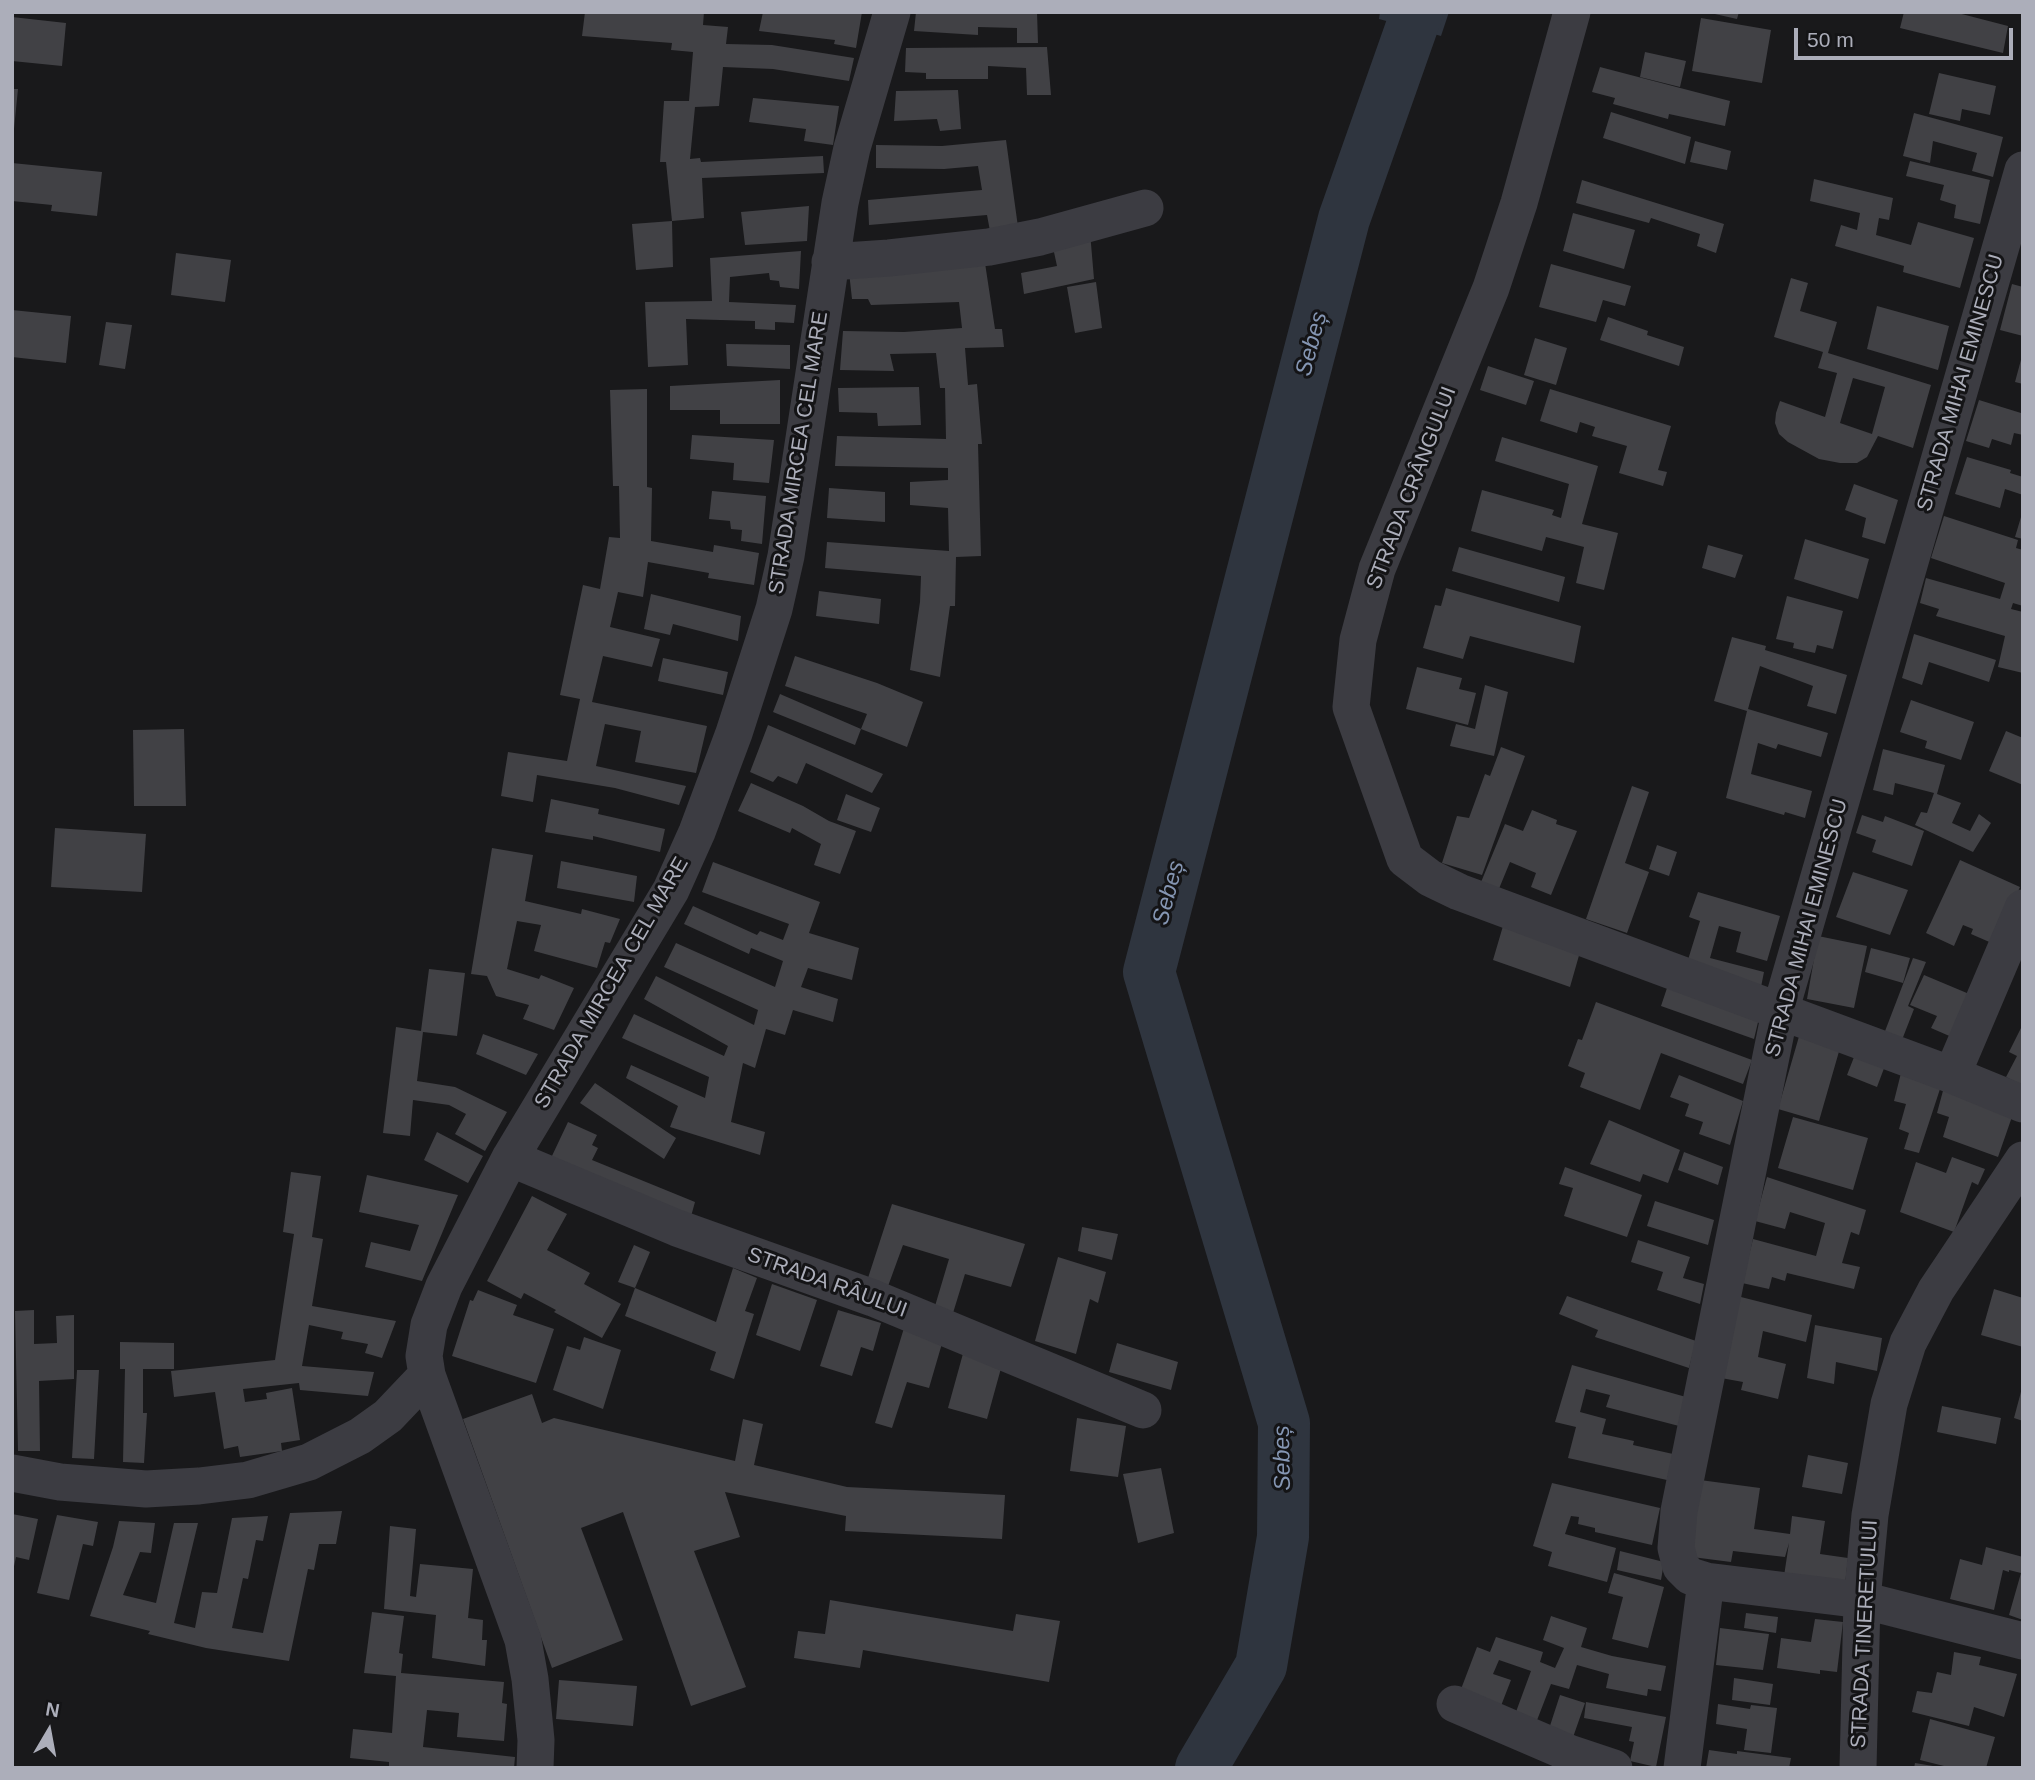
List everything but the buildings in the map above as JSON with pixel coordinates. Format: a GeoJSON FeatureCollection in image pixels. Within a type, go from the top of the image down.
{"type":"FeatureCollection","features":[{"type":"Feature","properties":{"kind":"street","name":"STRADA MIRCEA CEL MARE"},"geometry":{"type":"LineString","coordinates":[[535,1768],[536,1740],[523,1640],[427,1375],[424,1356],[429,1325],[444,1286],[510,1158],[671,890],[697,832],[734,733],[774,609],[786,556],[830,262],[852,148],[892,12]]}},
{"type":"Feature","properties":{"kind":"street","name":"STRADA CRÂNGULUI"},"geometry":{"type":"LineString","coordinates":[[1572,12],[1519,203],[1490,288],[1377,569],[1358,640],[1350,707],[1405,859],[1430,878],[1459,892],[1952,1075],[2023,1104]]}},
{"type":"Feature","properties":{"kind":"street","name":"STRADA MIHAI EMINESCU"},"geometry":{"type":"LineString","coordinates":[[1706,1581],[1690,1576],[1681,1567],[1676,1548],[1679,1511],[1780,1012],[2023,170]]}},
{"type":"Feature","properties":{"kind":"street"},"geometry":{"type":"LineString","coordinates":[[830,262],[989,247],[1040,237],[1145,208]]}},
{"type":"Feature","properties":{"kind":"street"},"geometry":{"type":"LineString","coordinates":[[1952,1075],[2023,908]]}},
{"type":"Feature","properties":{"kind":"street","name":"STRADA RÂULUI"},"geometry":{"type":"LineString","coordinates":[[510,1158],[677,1228],[873,1298],[1143,1410]]}},
{"type":"Feature","properties":{"kind":"street","name":"STRADA TINERETULUI"},"geometry":{"type":"LineString","coordinates":[[1858,1768],[1862,1600],[1870,1515],[1889,1404],[1908,1343],[1936,1290],[2023,1160]]}},
{"type":"Feature","properties":{"kind":"street"},"geometry":{"type":"LineString","coordinates":[[12,1473],[60,1482],[146,1489],[248,1480],[309,1462],[360,1436],[388,1416],[427,1375]]}},
{"type":"Feature","properties":{"kind":"street"},"geometry":{"type":"LineString","coordinates":[[1682,1768],[1706,1581],[1862,1600],[2023,1641]]}},
{"type":"Feature","properties":{"kind":"street"},"geometry":{"type":"LineString","coordinates":[[1455,1704],[1569,1753],[1614,1768]]}},
{"type":"Feature","properties":{"kind":"shaded area"},"geometry":{"type":"Polygon","coordinates":[[[1380,12],[1449,12],[1441,36],[1379,19],[1380,12]]]}},
{"type":"Feature","properties":{"kind":"waterway","name":"Sebeș"},"geometry":{"type":"LineString","coordinates":[[1201,1768],[1261,1666],[1283,1537],[1284,1423],[1149,972],[1344,219],[1417,12]]}}]}
